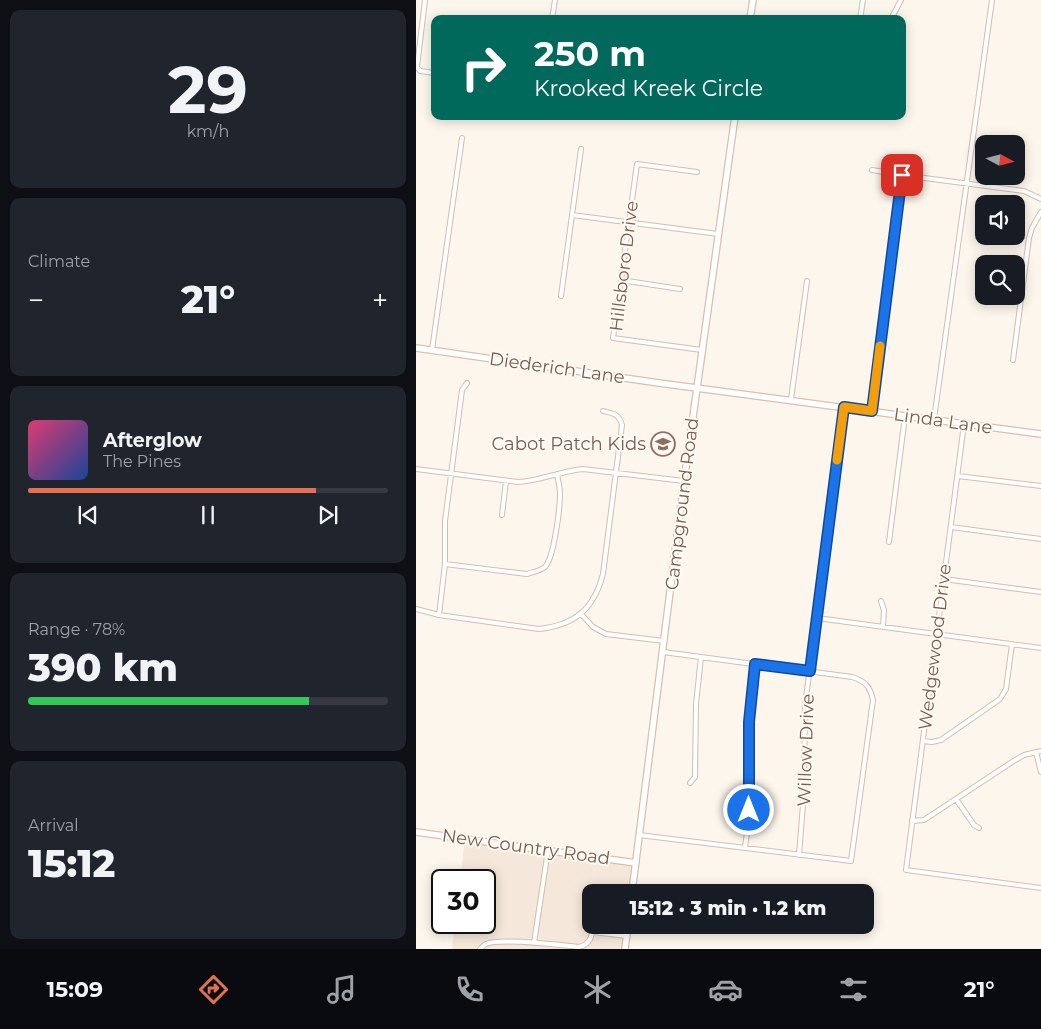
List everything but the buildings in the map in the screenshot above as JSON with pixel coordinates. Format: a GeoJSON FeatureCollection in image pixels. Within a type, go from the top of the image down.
{"type":"FeatureCollection","features":[{"type":"Feature","properties":{"kind":"street"},"geometry":{"type":"LineString","coordinates":[[425,0],[417,67],[420,71],[431,72]]}},
{"type":"Feature","properties":{"kind":"street"},"geometry":{"type":"LineString","coordinates":[[553,15],[555,0]]}},
{"type":"Feature","properties":{"kind":"street"},"geometry":{"type":"LineString","coordinates":[[751,15],[753,0]]}},
{"type":"Feature","properties":{"kind":"street"},"geometry":{"type":"LineString","coordinates":[[860,15],[862,0]]}},
{"type":"Feature","properties":{"kind":"street"},"geometry":{"type":"LineString","coordinates":[[893,15],[901,0]]}},
{"type":"Feature","properties":{"kind":"street"},"geometry":{"type":"LineString","coordinates":[[934,420],[992,0]]}},
{"type":"Feature","properties":{"kind":"street"},"geometry":{"type":"LineString","coordinates":[[416,13],[423,14]]}},
{"type":"Feature","properties":{"kind":"street","name":"Campground Road"},"geometry":{"type":"LineString","coordinates":[[633,884],[684,482],[734,120]]}},
{"type":"Feature","properties":{"kind":"street"},"geometry":{"type":"LineString","coordinates":[[432,350],[462,138]]}},
{"type":"Feature","properties":{"kind":"street"},"geometry":{"type":"LineString","coordinates":[[561,296],[581,149]]}},
{"type":"Feature","properties":{"kind":"street","name":"Hillsboro Drive"},"geometry":{"type":"LineString","coordinates":[[697,172],[638,164],[612,338],[702,350]]}},
{"type":"Feature","properties":{"kind":"street"},"geometry":{"type":"LineString","coordinates":[[872,170],[1024,191],[1041,199]]}},
{"type":"Feature","properties":{"kind":"street"},"geometry":{"type":"LineString","coordinates":[[872,411],[902,175]]}},
{"type":"Feature","properties":{"kind":"street"},"geometry":{"type":"LineString","coordinates":[[1013,360],[1029,238],[1041,212]]}},
{"type":"Feature","properties":{"kind":"street"},"geometry":{"type":"LineString","coordinates":[[572,215],[718,234]]}},
{"type":"Feature","properties":{"kind":"street"},"geometry":{"type":"LineString","coordinates":[[621,280],[680,289]]}},
{"type":"Feature","properties":{"kind":"street"},"geometry":{"type":"LineString","coordinates":[[792,399],[807,281]]}},
{"type":"Feature","properties":{"kind":"street","name":"Diederich Lane"},"geometry":{"type":"LineString","coordinates":[[416,348],[697,387]]}},
{"type":"Feature","properties":{"kind":"street"},"geometry":{"type":"LineString","coordinates":[[439,615],[445,564],[444,521],[462,390],[467,383]]}},
{"type":"Feature","properties":{"kind":"street","name":"Linda Lane"},"geometry":{"type":"LineString","coordinates":[[697,387],[1041,434]]}},
{"type":"Feature","properties":{"kind":"street","name":"Willow Drive"},"geometry":{"type":"LineString","coordinates":[[799,854],[804,812],[805,705],[844,407]]}},
{"type":"Feature","properties":{"kind":"street"},"geometry":{"type":"LineString","coordinates":[[416,609],[439,615],[540,629],[566,623],[581,614],[596,596],[603,574],[622,425],[620,417],[615,413],[603,411]]}},
{"type":"Feature","properties":{"kind":"street"},"geometry":{"type":"LineString","coordinates":[[889,542],[905,416]]}},
{"type":"Feature","properties":{"kind":"street","name":"Wedgewood Drive"},"geometry":{"type":"LineString","coordinates":[[964,424],[906,870],[1041,888]]}},
{"type":"Feature","properties":{"kind":"street"},"geometry":{"type":"LineString","coordinates":[[416,469],[506,482],[529,482],[572,470],[583,469],[684,482]]}},
{"type":"Feature","properties":{"kind":"street"},"geometry":{"type":"LineString","coordinates":[[445,564],[526,574],[536,572],[545,566],[551,558],[557,521],[560,494],[557,474]]}},
{"type":"Feature","properties":{"kind":"street"},"geometry":{"type":"LineString","coordinates":[[958,476],[1041,486]]}},
{"type":"Feature","properties":{"kind":"street"},"geometry":{"type":"LineString","coordinates":[[502,515],[506,482]]}},
{"type":"Feature","properties":{"kind":"street"},"geometry":{"type":"LineString","coordinates":[[951,527],[1041,539]]}},
{"type":"Feature","properties":{"kind":"street"},"geometry":{"type":"LineString","coordinates":[[944,579],[1041,592]]}},
{"type":"Feature","properties":{"kind":"street"},"geometry":{"type":"LineString","coordinates":[[881,601],[884,610],[883,627]]}},
{"type":"Feature","properties":{"kind":"street"},"geometry":{"type":"LineString","coordinates":[[581,614],[593,627],[606,634],[664,641]]}},
{"type":"Feature","properties":{"kind":"street"},"geometry":{"type":"LineString","coordinates":[[816,618],[1041,648]]}},
{"type":"Feature","properties":{"kind":"street"},"geometry":{"type":"LineString","coordinates":[[923,741],[941,740],[1000,699],[1006,689],[1012,644]]}},
{"type":"Feature","properties":{"kind":"street"},"geometry":{"type":"LineString","coordinates":[[639,835],[851,861],[873,700],[870,687],[863,680],[852,677],[663,652]]}},
{"type":"Feature","properties":{"kind":"street"},"geometry":{"type":"LineString","coordinates":[[690,783],[694,777],[696,704],[701,657]]}},
{"type":"Feature","properties":{"kind":"street"},"geometry":{"type":"LineString","coordinates":[[745,848],[749,816],[750,706],[755,664]]}},
{"type":"Feature","properties":{"kind":"street"},"geometry":{"type":"LineString","coordinates":[[912,821],[924,820],[1012,762],[1041,751]]}},
{"type":"Feature","properties":{"kind":"street"},"geometry":{"type":"LineString","coordinates":[[1036,752],[1041,772]]}},
{"type":"Feature","properties":{"kind":"street"},"geometry":{"type":"LineString","coordinates":[[956,799],[974,825],[980,828]]}},
{"type":"Feature","properties":{"kind":"street","name":"New Country Road"},"geometry":{"type":"LineString","coordinates":[[416,832],[636,863]]}},
{"type":"Feature","properties":{"kind":"street"},"geometry":{"type":"LineString","coordinates":[[534,943],[548,850]]}},
{"type":"Feature","properties":{"kind":"street"},"geometry":{"type":"LineString","coordinates":[[480,949],[486,944],[534,943],[580,947],[590,941],[592,934]]}},
{"type":"Feature","properties":{"kind":"street"},"geometry":{"type":"LineString","coordinates":[[610,934],[627,936],[625,949]]}},
{"type":"Feature","properties":{"kind":"shaded area"},"geometry":{"type":"Polygon","coordinates":[[[465,839],[636,863],[633,884],[582,884],[582,934],[627,934],[625,949],[452,949],[454,934],[496,934],[496,869],[461,869],[465,839]]]}},
{"type":"Feature","properties":{"kind":"slow traffic"},"geometry":{"type":"LineString","coordinates":[[837,460],[844,407],[872,411],[880,346]]}},
{"type":"Feature","properties":{"kind":"place","name":"Cabot Patch Kids"},"geometry":{"type":"Point","coordinates":[663,444]}},
{"type":"Feature","properties":{"kind":"route"},"geometry":{"type":"LineString","coordinates":[[749,810],[749,722],[755,664],[810,671],[844,407],[872,411],[902,175]]}}]}
